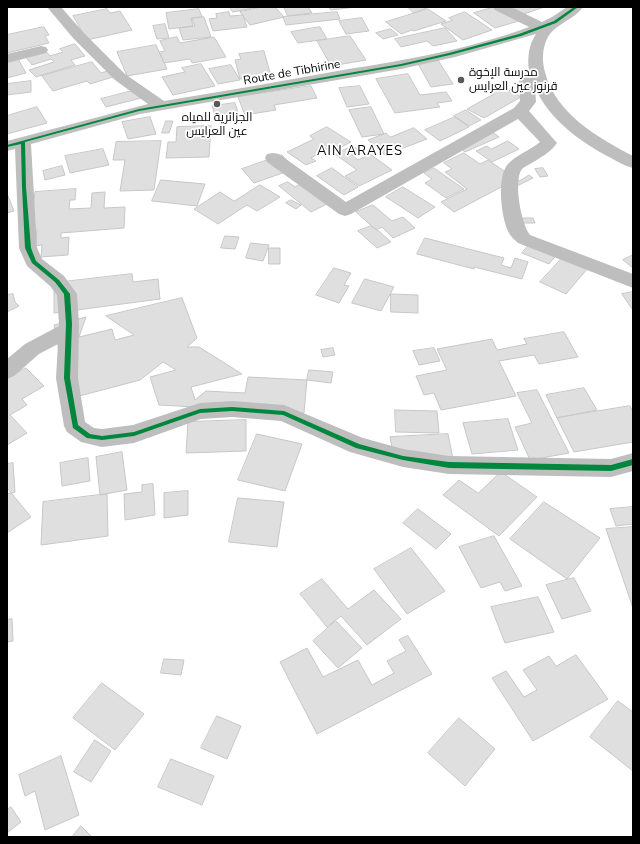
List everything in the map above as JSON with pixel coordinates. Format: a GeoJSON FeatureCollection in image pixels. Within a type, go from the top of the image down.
{"type":"FeatureCollection","features":[{"type":"Feature","properties":{"kind":"street"},"geometry":{"type":"LineString","coordinates":[[54,7],[78,35],[120,77],[161,106]]}},
{"type":"Feature","properties":{"kind":"street"},"geometry":{"type":"LineString","coordinates":[[500,7],[548,24]]}},
{"type":"Feature","properties":{"kind":"street"},"geometry":{"type":"LineString","coordinates":[[561,7],[548,24],[540,38],[535,53],[537,76],[549,100],[565,119],[585,136],[633,163]]}},
{"type":"Feature","properties":{"kind":"street","name":"Route de Tibhirine"},"geometry":{"type":"LineString","coordinates":[[15,143],[139,110],[401,66],[520,35],[548,24],[576,7]]}},
{"type":"Feature","properties":{"kind":"street"},"geometry":{"type":"LineString","coordinates":[[7,59],[41,50]]}},
{"type":"Feature","properties":{"kind":"street"},"geometry":{"type":"LineString","coordinates":[[273,158],[345,210],[520,111],[528,102],[527,78],[537,72]]}},
{"type":"Feature","properties":{"kind":"street"},"geometry":{"type":"LineString","coordinates":[[520,111],[548,143],[537,153],[515,166],[510,177],[511,211],[516,232],[524,240],[604,268],[633,281]]}},
{"type":"Feature","properties":{"kind":"street"},"geometry":{"type":"LineString","coordinates":[[15,143],[24,187],[28,248],[34,262],[57,280],[67,294],[69,329],[67,378],[76,426],[89,436],[102,438],[134,434],[200,411],[232,409],[284,413],[358,446],[403,458],[449,465],[611,468],[633,462]]}},
{"type":"Feature","properties":{"kind":"street"},"geometry":{"type":"LineString","coordinates":[[7,371],[32,349],[69,329]]}},
{"type":"Feature","properties":{"kind":"building"},"geometry":{"type":"Polygon","coordinates":[[[230,7],[258,7],[233,12],[230,7]]]}},
{"type":"Feature","properties":{"kind":"building"},"geometry":{"type":"Polygon","coordinates":[[[262,7],[275,7],[284,17],[250,25],[240,12],[262,7]]]}},
{"type":"Feature","properties":{"kind":"building"},"geometry":{"type":"Polygon","coordinates":[[[284,7],[308,7],[312,13],[288,16],[284,7]]]}},
{"type":"Feature","properties":{"kind":"building"},"geometry":{"type":"Polygon","coordinates":[[[329,7],[356,7],[331,10],[329,7]]]}},
{"type":"Feature","properties":{"kind":"building"},"geometry":{"type":"Polygon","coordinates":[[[408,7],[429,7],[414,13],[408,7]]]}},
{"type":"Feature","properties":{"kind":"building"},"geometry":{"type":"Polygon","coordinates":[[[494,7],[503,7],[522,20],[495,28],[474,13],[494,7]]]}},
{"type":"Feature","properties":{"kind":"building"},"geometry":{"type":"Polygon","coordinates":[[[513,7],[544,7],[524,14],[513,7]]]}},
{"type":"Feature","properties":{"kind":"building"},"geometry":{"type":"Polygon","coordinates":[[[107,9],[110,13],[120,11],[132,30],[87,40],[73,16],[107,9]]]}},
{"type":"Feature","properties":{"kind":"building"},"geometry":{"type":"Polygon","coordinates":[[[199,9],[202,17],[191,18],[193,26],[169,29],[166,13],[199,9]]]}},
{"type":"Feature","properties":{"kind":"building"},"geometry":{"type":"Polygon","coordinates":[[[428,9],[446,21],[401,34],[386,22],[428,9]]]}},
{"type":"Feature","properties":{"kind":"building"},"geometry":{"type":"Polygon","coordinates":[[[229,12],[230,16],[243,15],[247,27],[213,31],[209,19],[217,18],[216,14],[229,12]]]}},
{"type":"Feature","properties":{"kind":"building"},"geometry":{"type":"Polygon","coordinates":[[[337,12],[340,19],[286,25],[283,17],[337,12]]]}},
{"type":"Feature","properties":{"kind":"building"},"geometry":{"type":"Polygon","coordinates":[[[465,12],[492,30],[463,40],[441,24],[453,20],[449,18],[465,12]]]}},
{"type":"Feature","properties":{"kind":"building"},"geometry":{"type":"Polygon","coordinates":[[[204,17],[211,37],[183,40],[179,28],[195,26],[192,19],[204,17]]]}},
{"type":"Feature","properties":{"kind":"building"},"geometry":{"type":"Polygon","coordinates":[[[362,18],[369,31],[346,34],[339,21],[362,18]]]}},
{"type":"Feature","properties":{"kind":"building"},"geometry":{"type":"Polygon","coordinates":[[[165,24],[169,38],[157,39],[153,26],[165,24]]]}},
{"type":"Feature","properties":{"kind":"building"},"geometry":{"type":"Polygon","coordinates":[[[44,27],[49,35],[45,36],[49,43],[7,53],[7,35],[44,27]]]}},
{"type":"Feature","properties":{"kind":"building"},"geometry":{"type":"Polygon","coordinates":[[[320,27],[327,39],[298,43],[291,32],[320,27]]]}},
{"type":"Feature","properties":{"kind":"building"},"geometry":{"type":"Polygon","coordinates":[[[445,28],[457,41],[433,46],[427,41],[401,47],[395,39],[445,28]]]}},
{"type":"Feature","properties":{"kind":"building"},"geometry":{"type":"Polygon","coordinates":[[[391,29],[398,35],[383,39],[376,33],[391,29]]]}},
{"type":"Feature","properties":{"kind":"building"},"geometry":{"type":"Polygon","coordinates":[[[350,36],[366,60],[331,66],[317,41],[350,36]]]}},
{"type":"Feature","properties":{"kind":"building"},"geometry":{"type":"Polygon","coordinates":[[[177,37],[180,43],[214,37],[226,57],[192,63],[190,59],[164,63],[159,52],[165,51],[160,41],[177,37]]]}},
{"type":"Feature","properties":{"kind":"building"},"geometry":{"type":"Polygon","coordinates":[[[75,44],[85,56],[71,60],[75,65],[36,77],[29,70],[54,62],[51,59],[32,65],[25,56],[45,50],[50,56],[63,52],[60,49],[75,44]]]}},
{"type":"Feature","properties":{"kind":"building"},"geometry":{"type":"Polygon","coordinates":[[[156,45],[167,69],[127,76],[117,52],[156,45]]]}},
{"type":"Feature","properties":{"kind":"building"},"geometry":{"type":"Polygon","coordinates":[[[264,51],[271,76],[240,79],[235,60],[241,59],[239,54],[264,51]]]}},
{"type":"Feature","properties":{"kind":"building"},"geometry":{"type":"Polygon","coordinates":[[[17,57],[26,73],[7,78],[7,60],[17,57]]]}},
{"type":"Feature","properties":{"kind":"building"},"geometry":{"type":"Polygon","coordinates":[[[438,60],[453,84],[431,87],[417,62],[438,60]]]}},
{"type":"Feature","properties":{"kind":"building"},"geometry":{"type":"Polygon","coordinates":[[[92,62],[101,73],[111,70],[116,76],[90,84],[87,81],[53,91],[42,76],[92,62]]]}},
{"type":"Feature","properties":{"kind":"building"},"geometry":{"type":"Polygon","coordinates":[[[201,64],[215,86],[173,95],[162,77],[185,72],[182,68],[201,64]]]}},
{"type":"Feature","properties":{"kind":"building"},"geometry":{"type":"Polygon","coordinates":[[[231,65],[240,80],[218,84],[209,69],[231,65]]]}},
{"type":"Feature","properties":{"kind":"building"},"geometry":{"type":"Polygon","coordinates":[[[408,74],[420,95],[446,92],[452,101],[437,103],[440,107],[395,113],[376,79],[408,74]]]}},
{"type":"Feature","properties":{"kind":"building"},"geometry":{"type":"Polygon","coordinates":[[[31,81],[31,92],[7,95],[7,84],[31,81]]]}},
{"type":"Feature","properties":{"kind":"building"},"geometry":{"type":"Polygon","coordinates":[[[311,86],[317,98],[274,105],[276,110],[245,115],[238,97],[311,86]]]}},
{"type":"Feature","properties":{"kind":"building"},"geometry":{"type":"Polygon","coordinates":[[[360,86],[369,104],[347,107],[339,88],[360,86]]]}},
{"type":"Feature","properties":{"kind":"building"},"geometry":{"type":"Polygon","coordinates":[[[503,87],[521,97],[484,118],[467,109],[494,94],[492,93],[503,87]]]}},
{"type":"Feature","properties":{"kind":"building"},"geometry":{"type":"Polygon","coordinates":[[[136,90],[141,98],[106,107],[101,99],[136,90]]]}},
{"type":"Feature","properties":{"kind":"building"},"geometry":{"type":"Polygon","coordinates":[[[235,103],[238,112],[215,115],[212,106],[235,103]]]}},
{"type":"Feature","properties":{"kind":"building"},"geometry":{"type":"Polygon","coordinates":[[[37,107],[47,123],[7,134],[7,116],[37,107]]]}},
{"type":"Feature","properties":{"kind":"building"},"geometry":{"type":"Polygon","coordinates":[[[371,107],[384,134],[362,137],[349,110],[371,107]]]}},
{"type":"Feature","properties":{"kind":"building"},"geometry":{"type":"Polygon","coordinates":[[[466,110],[481,120],[469,126],[454,116],[466,110]]]}},
{"type":"Feature","properties":{"kind":"building"},"geometry":{"type":"Polygon","coordinates":[[[150,117],[156,134],[128,139],[122,122],[150,117]]]}},
{"type":"Feature","properties":{"kind":"building"},"geometry":{"type":"Polygon","coordinates":[[[455,117],[469,127],[440,141],[425,130],[455,117]]]}},
{"type":"Feature","properties":{"kind":"building"},"geometry":{"type":"Polygon","coordinates":[[[166,121],[173,121],[169,133],[162,133],[166,121]]]}},
{"type":"Feature","properties":{"kind":"building"},"geometry":{"type":"Polygon","coordinates":[[[211,126],[209,157],[166,158],[168,142],[176,142],[177,127],[211,126]]]}},
{"type":"Feature","properties":{"kind":"building"},"geometry":{"type":"Polygon","coordinates":[[[327,127],[351,142],[332,152],[327,149],[311,158],[316,161],[306,165],[287,152],[314,139],[310,136],[327,127]]]}},
{"type":"Feature","properties":{"kind":"building"},"geometry":{"type":"Polygon","coordinates":[[[414,128],[427,139],[385,155],[368,140],[386,133],[390,137],[414,128]]]}},
{"type":"Feature","properties":{"kind":"building"},"geometry":{"type":"Polygon","coordinates":[[[490,130],[499,137],[465,152],[456,145],[490,130]]]}},
{"type":"Feature","properties":{"kind":"building"},"geometry":{"type":"Polygon","coordinates":[[[161,141],[154,190],[120,191],[125,160],[113,160],[116,142],[161,141]]]}},
{"type":"Feature","properties":{"kind":"building"},"geometry":{"type":"Polygon","coordinates":[[[508,141],[519,149],[492,162],[476,151],[487,146],[491,149],[508,141]]]}},
{"type":"Feature","properties":{"kind":"building"},"geometry":{"type":"Polygon","coordinates":[[[353,146],[360,151],[352,155],[358,160],[370,154],[392,170],[359,186],[345,176],[357,170],[335,154],[353,146]]]}},
{"type":"Feature","properties":{"kind":"building"},"geometry":{"type":"Polygon","coordinates":[[[103,149],[109,165],[70,173],[65,156],[103,149]]]}},
{"type":"Feature","properties":{"kind":"building"},"geometry":{"type":"Polygon","coordinates":[[[464,153],[480,164],[488,160],[519,181],[529,175],[533,178],[513,188],[507,184],[454,212],[441,202],[467,189],[445,172],[452,169],[444,163],[464,153]]]}},
{"type":"Feature","properties":{"kind":"building"},"geometry":{"type":"Polygon","coordinates":[[[282,155],[294,169],[254,183],[242,169],[282,155]]]}},
{"type":"Feature","properties":{"kind":"building"},"geometry":{"type":"Polygon","coordinates":[[[62,166],[65,175],[45,180],[43,171],[62,166]]]}},
{"type":"Feature","properties":{"kind":"building"},"geometry":{"type":"Polygon","coordinates":[[[332,168],[358,187],[344,195],[317,176],[332,168]]]}},
{"type":"Feature","properties":{"kind":"building"},"geometry":{"type":"Polygon","coordinates":[[[434,168],[464,189],[446,198],[425,183],[432,179],[424,173],[434,168]]]}},
{"type":"Feature","properties":{"kind":"building"},"geometry":{"type":"Polygon","coordinates":[[[543,168],[548,176],[540,177],[535,169],[543,168]]]}},
{"type":"Feature","properties":{"kind":"building"},"geometry":{"type":"Polygon","coordinates":[[[161,180],[205,184],[197,206],[152,201],[161,180]]]}},
{"type":"Feature","properties":{"kind":"building"},"geometry":{"type":"Polygon","coordinates":[[[288,182],[295,187],[301,184],[327,204],[311,212],[279,186],[288,182]]]}},
{"type":"Feature","properties":{"kind":"building"},"geometry":{"type":"Polygon","coordinates":[[[260,185],[280,197],[257,211],[247,205],[218,224],[194,209],[220,192],[234,201],[260,185]]]}},
{"type":"Feature","properties":{"kind":"building"},"geometry":{"type":"Polygon","coordinates":[[[403,187],[435,207],[418,218],[386,197],[403,187]]]}},
{"type":"Feature","properties":{"kind":"building"},"geometry":{"type":"Polygon","coordinates":[[[76,189],[75,200],[70,200],[69,209],[91,208],[92,193],[105,192],[104,208],[125,207],[124,228],[61,233],[61,238],[69,237],[68,255],[41,257],[42,245],[35,246],[37,230],[30,230],[35,192],[76,189]]]}},
{"type":"Feature","properties":{"kind":"building"},"geometry":{"type":"Polygon","coordinates":[[[7,196],[14,211],[7,213],[7,196]]]}},
{"type":"Feature","properties":{"kind":"building"},"geometry":{"type":"Polygon","coordinates":[[[291,200],[301,205],[296,209],[286,203],[291,200]]]}},
{"type":"Feature","properties":{"kind":"building"},"geometry":{"type":"Polygon","coordinates":[[[373,205],[392,221],[403,217],[415,228],[393,238],[382,227],[376,230],[356,212],[373,205]]]}},
{"type":"Feature","properties":{"kind":"building"},"geometry":{"type":"Polygon","coordinates":[[[518,218],[533,218],[535,223],[519,223],[518,218]]]}},
{"type":"Feature","properties":{"kind":"building"},"geometry":{"type":"Polygon","coordinates":[[[371,226],[391,242],[377,248],[358,231],[371,226]]]}},
{"type":"Feature","properties":{"kind":"building"},"geometry":{"type":"Polygon","coordinates":[[[225,236],[239,237],[235,249],[221,248],[225,236]]]}},
{"type":"Feature","properties":{"kind":"building"},"geometry":{"type":"Polygon","coordinates":[[[425,238],[504,258],[501,265],[511,268],[515,258],[528,262],[522,279],[474,267],[474,269],[417,254],[425,238]]]}},
{"type":"Feature","properties":{"kind":"building"},"geometry":{"type":"Polygon","coordinates":[[[535,238],[561,249],[549,264],[522,253],[535,238]]]}},
{"type":"Feature","properties":{"kind":"building"},"geometry":{"type":"Polygon","coordinates":[[[251,243],[269,245],[263,261],[246,258],[251,243]]]}},
{"type":"Feature","properties":{"kind":"building"},"geometry":{"type":"Polygon","coordinates":[[[269,248],[280,248],[280,264],[269,264],[269,248]]]}},
{"type":"Feature","properties":{"kind":"building"},"geometry":{"type":"Polygon","coordinates":[[[633,255],[633,268],[623,260],[633,255]]]}},
{"type":"Feature","properties":{"kind":"building"},"geometry":{"type":"Polygon","coordinates":[[[564,256],[588,268],[566,294],[540,282],[564,256]]]}},
{"type":"Feature","properties":{"kind":"building"},"geometry":{"type":"Polygon","coordinates":[[[334,268],[351,273],[344,285],[349,286],[339,303],[316,295],[334,268]]]}},
{"type":"Feature","properties":{"kind":"building"},"geometry":{"type":"Polygon","coordinates":[[[132,274],[133,282],[158,279],[160,299],[54,313],[54,283],[132,274]]]}},
{"type":"Feature","properties":{"kind":"building"},"geometry":{"type":"Polygon","coordinates":[[[365,279],[394,287],[381,311],[352,303],[365,279]]]}},
{"type":"Feature","properties":{"kind":"building"},"geometry":{"type":"Polygon","coordinates":[[[633,292],[633,308],[632,309],[622,294],[633,292]]]}},
{"type":"Feature","properties":{"kind":"building"},"geometry":{"type":"Polygon","coordinates":[[[13,294],[15,302],[19,306],[7,312],[7,295],[13,294]]]}},
{"type":"Feature","properties":{"kind":"building"},"geometry":{"type":"Polygon","coordinates":[[[391,294],[418,295],[418,313],[391,312],[391,294]]]}},
{"type":"Feature","properties":{"kind":"building"},"geometry":{"type":"Polygon","coordinates":[[[182,298],[197,338],[187,347],[199,347],[242,374],[191,387],[195,400],[206,391],[245,393],[248,377],[307,380],[304,413],[159,405],[150,377],[176,370],[163,362],[140,380],[68,399],[54,325],[86,317],[79,337],[112,329],[115,340],[134,335],[106,316],[182,298]]]}},
{"type":"Feature","properties":{"kind":"building"},"geometry":{"type":"Polygon","coordinates":[[[564,332],[578,357],[539,364],[534,355],[499,361],[516,396],[441,410],[434,393],[424,395],[416,376],[447,370],[437,349],[492,339],[497,350],[527,344],[524,339],[564,332]]]}},
{"type":"Feature","properties":{"kind":"building"},"geometry":{"type":"Polygon","coordinates":[[[333,348],[335,355],[323,357],[321,350],[333,348]]]}},
{"type":"Feature","properties":{"kind":"building"},"geometry":{"type":"Polygon","coordinates":[[[434,348],[440,361],[419,365],[413,351],[434,348]]]}},
{"type":"Feature","properties":{"kind":"building"},"geometry":{"type":"Polygon","coordinates":[[[26,368],[44,386],[22,399],[27,405],[10,415],[27,433],[7,445],[7,379],[26,368]]]}},
{"type":"Feature","properties":{"kind":"building"},"geometry":{"type":"Polygon","coordinates":[[[309,370],[333,372],[331,383],[307,380],[309,370]]]}},
{"type":"Feature","properties":{"kind":"building"},"geometry":{"type":"Polygon","coordinates":[[[584,388],[597,410],[557,418],[546,395],[584,388]]]}},
{"type":"Feature","properties":{"kind":"building"},"geometry":{"type":"Polygon","coordinates":[[[537,390],[569,453],[530,460],[515,427],[532,423],[517,393],[537,390]]]}},
{"type":"Feature","properties":{"kind":"building"},"geometry":{"type":"Polygon","coordinates":[[[630,406],[633,412],[633,442],[574,452],[557,418],[630,406]]]}},
{"type":"Feature","properties":{"kind":"building"},"geometry":{"type":"Polygon","coordinates":[[[395,410],[437,411],[439,433],[396,432],[395,410]]]}},
{"type":"Feature","properties":{"kind":"building"},"geometry":{"type":"Polygon","coordinates":[[[508,419],[518,450],[472,454],[463,423],[508,419]]]}},
{"type":"Feature","properties":{"kind":"building"},"geometry":{"type":"Polygon","coordinates":[[[246,420],[246,451],[186,453],[188,422],[246,420]]]}},
{"type":"Feature","properties":{"kind":"building"},"geometry":{"type":"Polygon","coordinates":[[[257,434],[302,444],[285,491],[238,480],[257,434]]]}},
{"type":"Feature","properties":{"kind":"building"},"geometry":{"type":"Polygon","coordinates":[[[448,434],[454,464],[394,459],[390,437],[448,434]]]}},
{"type":"Feature","properties":{"kind":"building"},"geometry":{"type":"Polygon","coordinates":[[[122,452],[127,490],[100,495],[96,457],[122,452]]]}},
{"type":"Feature","properties":{"kind":"building"},"geometry":{"type":"Polygon","coordinates":[[[88,458],[90,481],[62,486],[60,463],[88,458]]]}},
{"type":"Feature","properties":{"kind":"building"},"geometry":{"type":"Polygon","coordinates":[[[13,463],[15,492],[7,494],[7,464],[13,463]]]}},
{"type":"Feature","properties":{"kind":"building"},"geometry":{"type":"Polygon","coordinates":[[[501,472],[537,497],[499,536],[443,495],[459,480],[478,493],[501,472]]]}},
{"type":"Feature","properties":{"kind":"building"},"geometry":{"type":"Polygon","coordinates":[[[153,484],[155,515],[125,520],[124,494],[142,492],[142,485],[153,484]]]}},
{"type":"Feature","properties":{"kind":"building"},"geometry":{"type":"Polygon","coordinates":[[[8,489],[31,517],[7,533],[7,490],[8,489]]]}},
{"type":"Feature","properties":{"kind":"building"},"geometry":{"type":"Polygon","coordinates":[[[188,491],[188,515],[164,518],[164,493],[188,491]]]}},
{"type":"Feature","properties":{"kind":"building"},"geometry":{"type":"Polygon","coordinates":[[[107,494],[108,536],[41,545],[43,502],[107,494]]]}},
{"type":"Feature","properties":{"kind":"building"},"geometry":{"type":"Polygon","coordinates":[[[238,498],[284,502],[277,547],[229,542],[238,498]]]}},
{"type":"Feature","properties":{"kind":"building"},"geometry":{"type":"Polygon","coordinates":[[[544,502],[600,538],[567,579],[510,539],[544,502]]]}},
{"type":"Feature","properties":{"kind":"building"},"geometry":{"type":"Polygon","coordinates":[[[633,507],[633,524],[616,526],[610,509],[633,507]]]}},
{"type":"Feature","properties":{"kind":"building"},"geometry":{"type":"Polygon","coordinates":[[[418,509],[451,534],[436,549],[403,523],[418,509]]]}},
{"type":"Feature","properties":{"kind":"building"},"geometry":{"type":"Polygon","coordinates":[[[633,527],[633,608],[606,529],[633,527]]]}},
{"type":"Feature","properties":{"kind":"building"},"geometry":{"type":"Polygon","coordinates":[[[494,536],[522,586],[505,591],[500,582],[481,588],[459,547],[494,536]]]}},
{"type":"Feature","properties":{"kind":"building"},"geometry":{"type":"Polygon","coordinates":[[[411,548],[445,591],[407,614],[374,569],[411,548]]]}},
{"type":"Feature","properties":{"kind":"building"},"geometry":{"type":"Polygon","coordinates":[[[574,578],[591,611],[562,619],[546,585],[574,578]]]}},
{"type":"Feature","properties":{"kind":"building"},"geometry":{"type":"Polygon","coordinates":[[[322,579],[348,609],[374,590],[401,619],[367,645],[341,616],[327,627],[300,594],[322,579]]]}},
{"type":"Feature","properties":{"kind":"building"},"geometry":{"type":"Polygon","coordinates":[[[538,597],[554,632],[505,643],[491,607],[538,597]]]}},
{"type":"Feature","properties":{"kind":"building"},"geometry":{"type":"Polygon","coordinates":[[[12,619],[13,641],[7,642],[7,620],[12,619]]]}},
{"type":"Feature","properties":{"kind":"building"},"geometry":{"type":"Polygon","coordinates":[[[336,621],[362,648],[338,668],[313,641],[336,621]]]}},
{"type":"Feature","properties":{"kind":"building"},"geometry":{"type":"Polygon","coordinates":[[[408,636],[432,674],[317,734],[280,662],[307,648],[323,677],[358,660],[372,685],[394,673],[387,661],[406,651],[399,640],[408,636]]]}},
{"type":"Feature","properties":{"kind":"building"},"geometry":{"type":"Polygon","coordinates":[[[576,655],[608,699],[533,741],[492,678],[506,671],[524,697],[537,690],[523,670],[549,656],[556,666],[576,655]]]}},
{"type":"Feature","properties":{"kind":"building"},"geometry":{"type":"Polygon","coordinates":[[[164,659],[184,660],[181,675],[161,673],[164,659]]]}},
{"type":"Feature","properties":{"kind":"building"},"geometry":{"type":"Polygon","coordinates":[[[102,683],[144,714],[115,750],[73,718],[102,683]]]}},
{"type":"Feature","properties":{"kind":"building"},"geometry":{"type":"Polygon","coordinates":[[[618,701],[633,712],[633,771],[590,737],[618,701]]]}},
{"type":"Feature","properties":{"kind":"building"},"geometry":{"type":"Polygon","coordinates":[[[217,716],[241,726],[227,759],[201,748],[217,716]]]}},
{"type":"Feature","properties":{"kind":"building"},"geometry":{"type":"Polygon","coordinates":[[[459,718],[495,749],[465,786],[428,753],[459,718]]]}},
{"type":"Feature","properties":{"kind":"building"},"geometry":{"type":"Polygon","coordinates":[[[95,740],[111,751],[91,782],[74,772],[95,740]]]}},
{"type":"Feature","properties":{"kind":"building"},"geometry":{"type":"Polygon","coordinates":[[[61,756],[79,815],[45,830],[35,791],[25,796],[19,775],[61,756]]]}},
{"type":"Feature","properties":{"kind":"building"},"geometry":{"type":"Polygon","coordinates":[[[171,759],[214,776],[202,805],[158,787],[171,759]]]}},
{"type":"Feature","properties":{"kind":"building"},"geometry":{"type":"Polygon","coordinates":[[[11,807],[21,822],[7,833],[7,810],[11,807]]]}},
{"type":"Feature","properties":{"kind":"building"},"geometry":{"type":"Polygon","coordinates":[[[81,826],[92,837],[72,837],[81,826]]]}},
{"type":"Feature","properties":{"kind":"cycle path"},"geometry":{"type":"LineString","coordinates":[[7,146],[139,110],[401,65],[450,54],[520,35],[555,22],[576,7]]}},
{"type":"Feature","properties":{"kind":"cycle path"},"geometry":{"type":"LineString","coordinates":[[23,141],[28,248],[34,262],[57,281],[67,294],[69,324],[67,378],[75,426],[89,436],[102,438],[134,434],[200,411],[232,409],[284,413],[358,446],[403,458],[449,465],[611,468],[633,462]]}},
{"type":"Feature","properties":{"kind":"place","name":"مدرسة الإخوة قرنوز عين العرايس"},"geometry":{"type":"Point","coordinates":[461,80]}},
{"type":"Feature","properties":{"kind":"place","name":"الجزائرية للمياه عين العرايس"},"geometry":{"type":"Point","coordinates":[217,104]}},
{"type":"Feature","properties":{"kind":"district","name":"AIN ARAYES"},"geometry":{"type":"Point","coordinates":[360,152]}}]}
